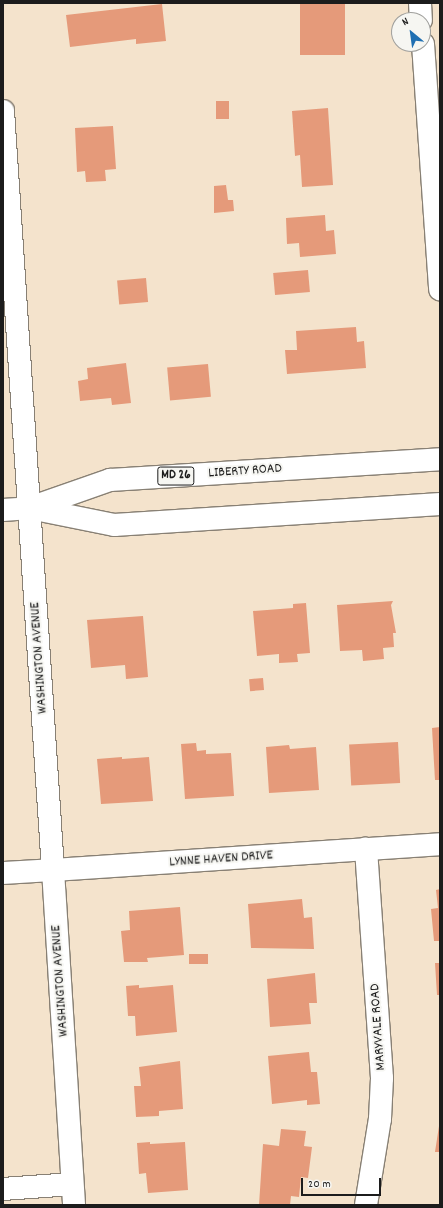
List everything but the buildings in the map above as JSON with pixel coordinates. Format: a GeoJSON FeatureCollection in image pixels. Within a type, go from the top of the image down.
{"type":"FeatureCollection","features":[{"type":"Feature","properties":{"kind":"main road"},"geometry":{"type":"LineString","coordinates":[[424,52],[440,288]]}},
{"type":"Feature","properties":{"kind":"main road","name":"WASHINGTON AVENUE"},"geometry":{"type":"LineString","coordinates":[[3,111],[30,508],[73,1194]]}},
{"type":"Feature","properties":{"kind":"main road","name":"LIBERTY ROAD"},"geometry":{"type":"LineString","coordinates":[[3,510],[30,508],[110,480],[440,458]]}},
{"type":"Feature","properties":{"kind":"main road","name":"LIBERTY ROAD"},"geometry":{"type":"LineString","coordinates":[[30,508],[114,525],[440,504]]}},
{"type":"Feature","properties":{"kind":"main road","name":"LYNNE HAVEN DRIVE"},"geometry":{"type":"LineString","coordinates":[[3,873],[440,844]]}},
{"type":"Feature","properties":{"kind":"main road","name":"MARYVALE ROAD"},"geometry":{"type":"LineString","coordinates":[[366,849],[382,1078],[380,1119],[366,1205]]}},
{"type":"Feature","properties":{"kind":"main road"},"geometry":{"type":"LineString","coordinates":[[3,1189],[73,1194]]}}]}
